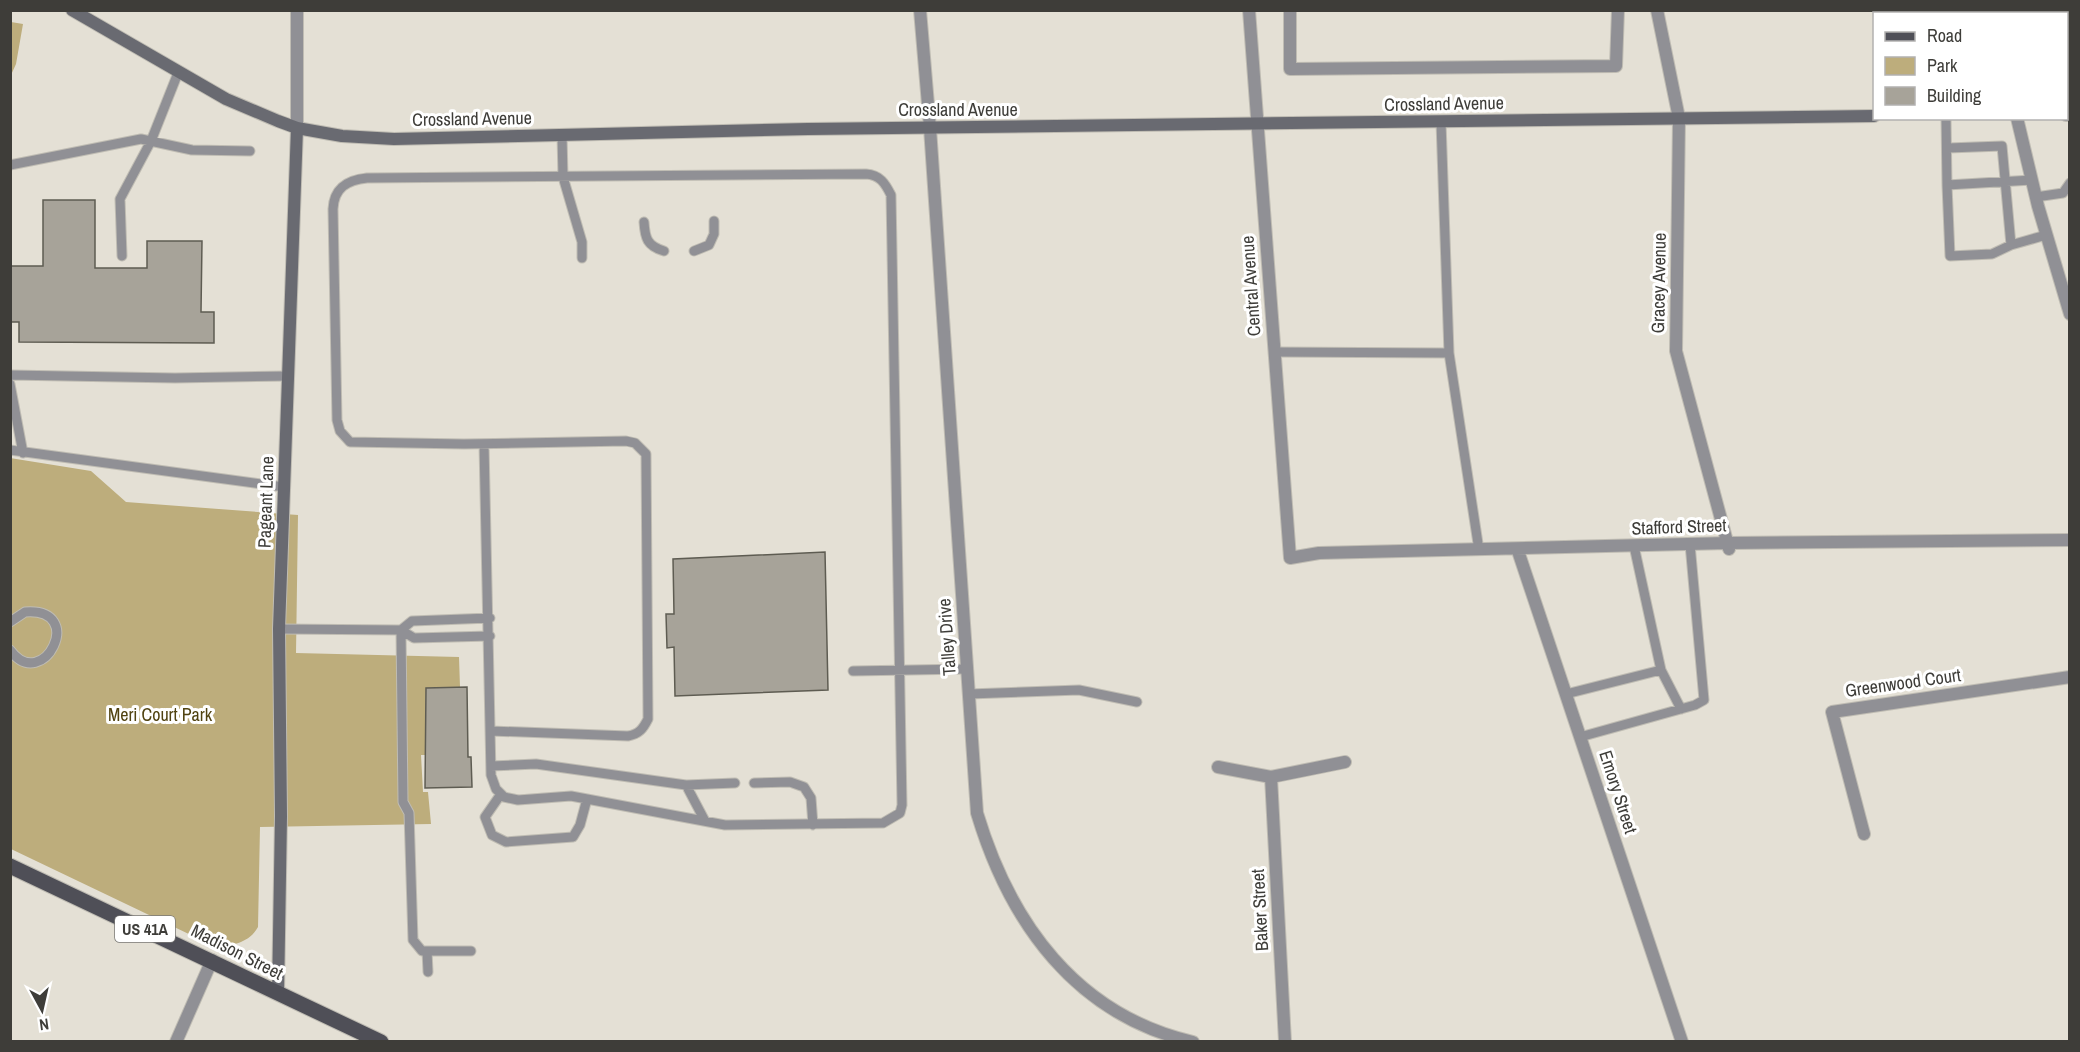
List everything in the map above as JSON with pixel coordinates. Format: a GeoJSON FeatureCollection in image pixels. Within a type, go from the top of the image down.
{"type":"FeatureCollection","features":[{"type":"Feature","properties":{"kind":"main road","name":"Crossland Avenue"},"geometry":{"type":"LineString","coordinates":[[72,10],[226,99],[297,128],[342,136],[394,139],[930,128],[1873,116]]}},
{"type":"Feature","properties":{"kind":"main road","name":"Pageant Lane"},"geometry":{"type":"LineString","coordinates":[[278,994],[281,816],[279,629],[297,128]]}},
{"type":"Feature","properties":{"kind":"main road","name":"Madison Street"},"geometry":{"type":"LineString","coordinates":[[10,866],[381,1041]]}},
{"type":"Feature","properties":{"kind":"street","name":"Pageant Lane"},"geometry":{"type":"LineString","coordinates":[[297,10],[297,128]]}},
{"type":"Feature","properties":{"kind":"street","name":"Talley Drive"},"geometry":{"type":"LineString","coordinates":[[920,10],[977,813],[990,856],[1025,922],[1056,962],[1100,1002],[1147,1027],[1193,1041]]}},
{"type":"Feature","properties":{"kind":"street","name":"Central Avenue"},"geometry":{"type":"LineString","coordinates":[[1249,10],[1290,558]]}},
{"type":"Feature","properties":{"kind":"street"},"geometry":{"type":"LineString","coordinates":[[1290,10],[1290,69],[1617,66],[1618,10]]}},
{"type":"Feature","properties":{"kind":"street","name":"Gracey Avenue"},"geometry":{"type":"LineString","coordinates":[[1657,10],[1679,118],[1676,351],[1729,547]]}},
{"type":"Feature","properties":{"kind":"street"},"geometry":{"type":"LineString","coordinates":[[2018,120],[2046,235],[2070,314]]}},
{"type":"Feature","properties":{"kind":"street","name":"Stafford Street"},"geometry":{"type":"LineString","coordinates":[[1290,558],[1319,553],[1690,544],[1729,547],[2070,540]]}},
{"type":"Feature","properties":{"kind":"street","name":"Emory Street"},"geometry":{"type":"LineString","coordinates":[[1519,554],[1682,1041]]}},
{"type":"Feature","properties":{"kind":"street","name":"Greenwood Court"},"geometry":{"type":"LineString","coordinates":[[1864,834],[1832,712],[2070,676]]}},
{"type":"Feature","properties":{"kind":"street"},"geometry":{"type":"LineString","coordinates":[[1218,767],[1271,777],[1345,762]]}},
{"type":"Feature","properties":{"kind":"street","name":"Baker Street"},"geometry":{"type":"LineString","coordinates":[[1271,777],[1285,1041]]}},
{"type":"Feature","properties":{"kind":"street"},"geometry":{"type":"LineString","coordinates":[[176,1041],[212,960]]}},
{"type":"Feature","properties":{"kind":"lane"},"geometry":{"type":"LineString","coordinates":[[122,256],[120,199],[151,141],[178,73]]}},
{"type":"Feature","properties":{"kind":"lane"},"geometry":{"type":"LineString","coordinates":[[1946,120],[1950,256],[1992,254],[2011,245],[2046,235]]}},
{"type":"Feature","properties":{"kind":"lane"},"geometry":{"type":"LineString","coordinates":[[1441,122],[1449,353],[1479,550]]}},
{"type":"Feature","properties":{"kind":"lane"},"geometry":{"type":"LineString","coordinates":[[562,135],[563,177],[582,242],[582,258]]}},
{"type":"Feature","properties":{"kind":"lane"},"geometry":{"type":"LineString","coordinates":[[10,165],[141,139],[192,150],[250,151]]}},
{"type":"Feature","properties":{"kind":"lane"},"geometry":{"type":"LineString","coordinates":[[1948,148],[2002,146],[2011,245]]}},
{"type":"Feature","properties":{"kind":"lane"},"geometry":{"type":"LineString","coordinates":[[1984,147],[1985,158]]}},
{"type":"Feature","properties":{"kind":"lane"},"geometry":{"type":"LineString","coordinates":[[1961,148],[1962,159]]}},
{"type":"Feature","properties":{"kind":"lane"},"geometry":{"type":"LineString","coordinates":[[484,444],[490,618],[491,766],[496,789],[501,794],[518,800],[554,796],[587,799],[705,821],[748,826],[883,823],[900,813],[900,670],[891,195],[886,186],[875,175],[866,174],[359,179],[340,188],[333,200],[337,420],[344,437],[357,444],[626,441],[635,443],[646,454],[648,719],[644,727],[639,732],[628,736],[491,731]]}},
{"type":"Feature","properties":{"kind":"lane"},"geometry":{"type":"LineString","coordinates":[[1947,185],[1964,180],[2032,180]]}},
{"type":"Feature","properties":{"kind":"lane"},"geometry":{"type":"LineString","coordinates":[[2036,197],[2063,193],[2070,183]]}},
{"type":"Feature","properties":{"kind":"lane"},"geometry":{"type":"LineString","coordinates":[[694,251],[709,245],[714,234],[714,221]]}},
{"type":"Feature","properties":{"kind":"lane"},"geometry":{"type":"LineString","coordinates":[[644,222],[645,238],[650,246],[664,251]]}},
{"type":"Feature","properties":{"kind":"lane"},"geometry":{"type":"LineString","coordinates":[[1274,352],[1449,353]]}},
{"type":"Feature","properties":{"kind":"lane"},"geometry":{"type":"LineString","coordinates":[[10,375],[175,378],[288,376]]}},
{"type":"Feature","properties":{"kind":"lane"},"geometry":{"type":"LineString","coordinates":[[10,384],[23,453]]}},
{"type":"Feature","properties":{"kind":"lane"},"geometry":{"type":"LineString","coordinates":[[10,450],[284,487]]}},
{"type":"Feature","properties":{"kind":"lane"},"geometry":{"type":"LineString","coordinates":[[1580,737],[1681,709],[1704,700],[1690,544]]}},
{"type":"Feature","properties":{"kind":"lane"},"geometry":{"type":"LineString","coordinates":[[1634,546],[1661,670],[1681,709]]}},
{"type":"Feature","properties":{"kind":"lane"},"geometry":{"type":"LineString","coordinates":[[10,622],[25,612],[42,613],[54,623],[57,639],[51,653],[37,661],[21,659],[10,650]]}},
{"type":"Feature","properties":{"kind":"lane"},"geometry":{"type":"LineString","coordinates":[[401,630],[412,621],[490,618]]}},
{"type":"Feature","properties":{"kind":"lane"},"geometry":{"type":"LineString","coordinates":[[279,629],[401,630],[414,638],[490,636]]}},
{"type":"Feature","properties":{"kind":"lane"},"geometry":{"type":"LineString","coordinates":[[401,630],[403,802],[410,813],[413,940],[416,947],[427,951],[471,951]]}},
{"type":"Feature","properties":{"kind":"lane"},"geometry":{"type":"LineString","coordinates":[[853,671],[968,669]]}},
{"type":"Feature","properties":{"kind":"lane"},"geometry":{"type":"LineString","coordinates":[[1566,694],[1661,670]]}},
{"type":"Feature","properties":{"kind":"lane"},"geometry":{"type":"LineString","coordinates":[[969,693],[1079,690],[1137,702]]}},
{"type":"Feature","properties":{"kind":"lane"},"geometry":{"type":"LineString","coordinates":[[491,766],[536,764],[686,784],[735,783]]}},
{"type":"Feature","properties":{"kind":"lane"},"geometry":{"type":"LineString","coordinates":[[754,783],[790,782],[804,787],[811,798],[813,825]]}},
{"type":"Feature","properties":{"kind":"lane"},"geometry":{"type":"LineString","coordinates":[[686,784],[705,821]]}},
{"type":"Feature","properties":{"kind":"lane"},"geometry":{"type":"LineString","coordinates":[[501,794],[485,817],[492,835],[506,842],[573,837],[580,825],[587,799]]}},
{"type":"Feature","properties":{"kind":"lane"},"geometry":{"type":"LineString","coordinates":[[427,951],[428,972]]}},
{"type":"Feature","properties":{"kind":"green space"},"geometry":{"type":"Polygon","coordinates":[[[11,22],[23,24],[16,64],[11,75],[11,22]]]}},
{"type":"Feature","properties":{"kind":"green space","name":"Meri Court Park"},"geometry":{"type":"Polygon","coordinates":[[[10,458],[91,471],[126,502],[298,515],[296,653],[459,657],[460,687],[426,688],[425,755],[421,755],[423,792],[428,792],[431,824],[260,827],[258,927],[245,940],[216,947],[11,849],[10,458]]]}},
{"type":"Feature","properties":{"kind":"building"},"geometry":{"type":"Polygon","coordinates":[[[43,200],[95,200],[95,268],[147,268],[147,241],[202,241],[201,312],[214,312],[214,343],[19,342],[19,322],[10,322],[10,266],[43,266],[43,200]]]}},
{"type":"Feature","properties":{"kind":"building"},"geometry":{"type":"Polygon","coordinates":[[[825,552],[828,690],[675,696],[674,647],[667,648],[666,614],[674,614],[673,559],[825,552]]]}},
{"type":"Feature","properties":{"kind":"building"},"geometry":{"type":"Polygon","coordinates":[[[467,687],[468,757],[471,757],[472,787],[425,788],[426,688],[467,687]]]}}]}
